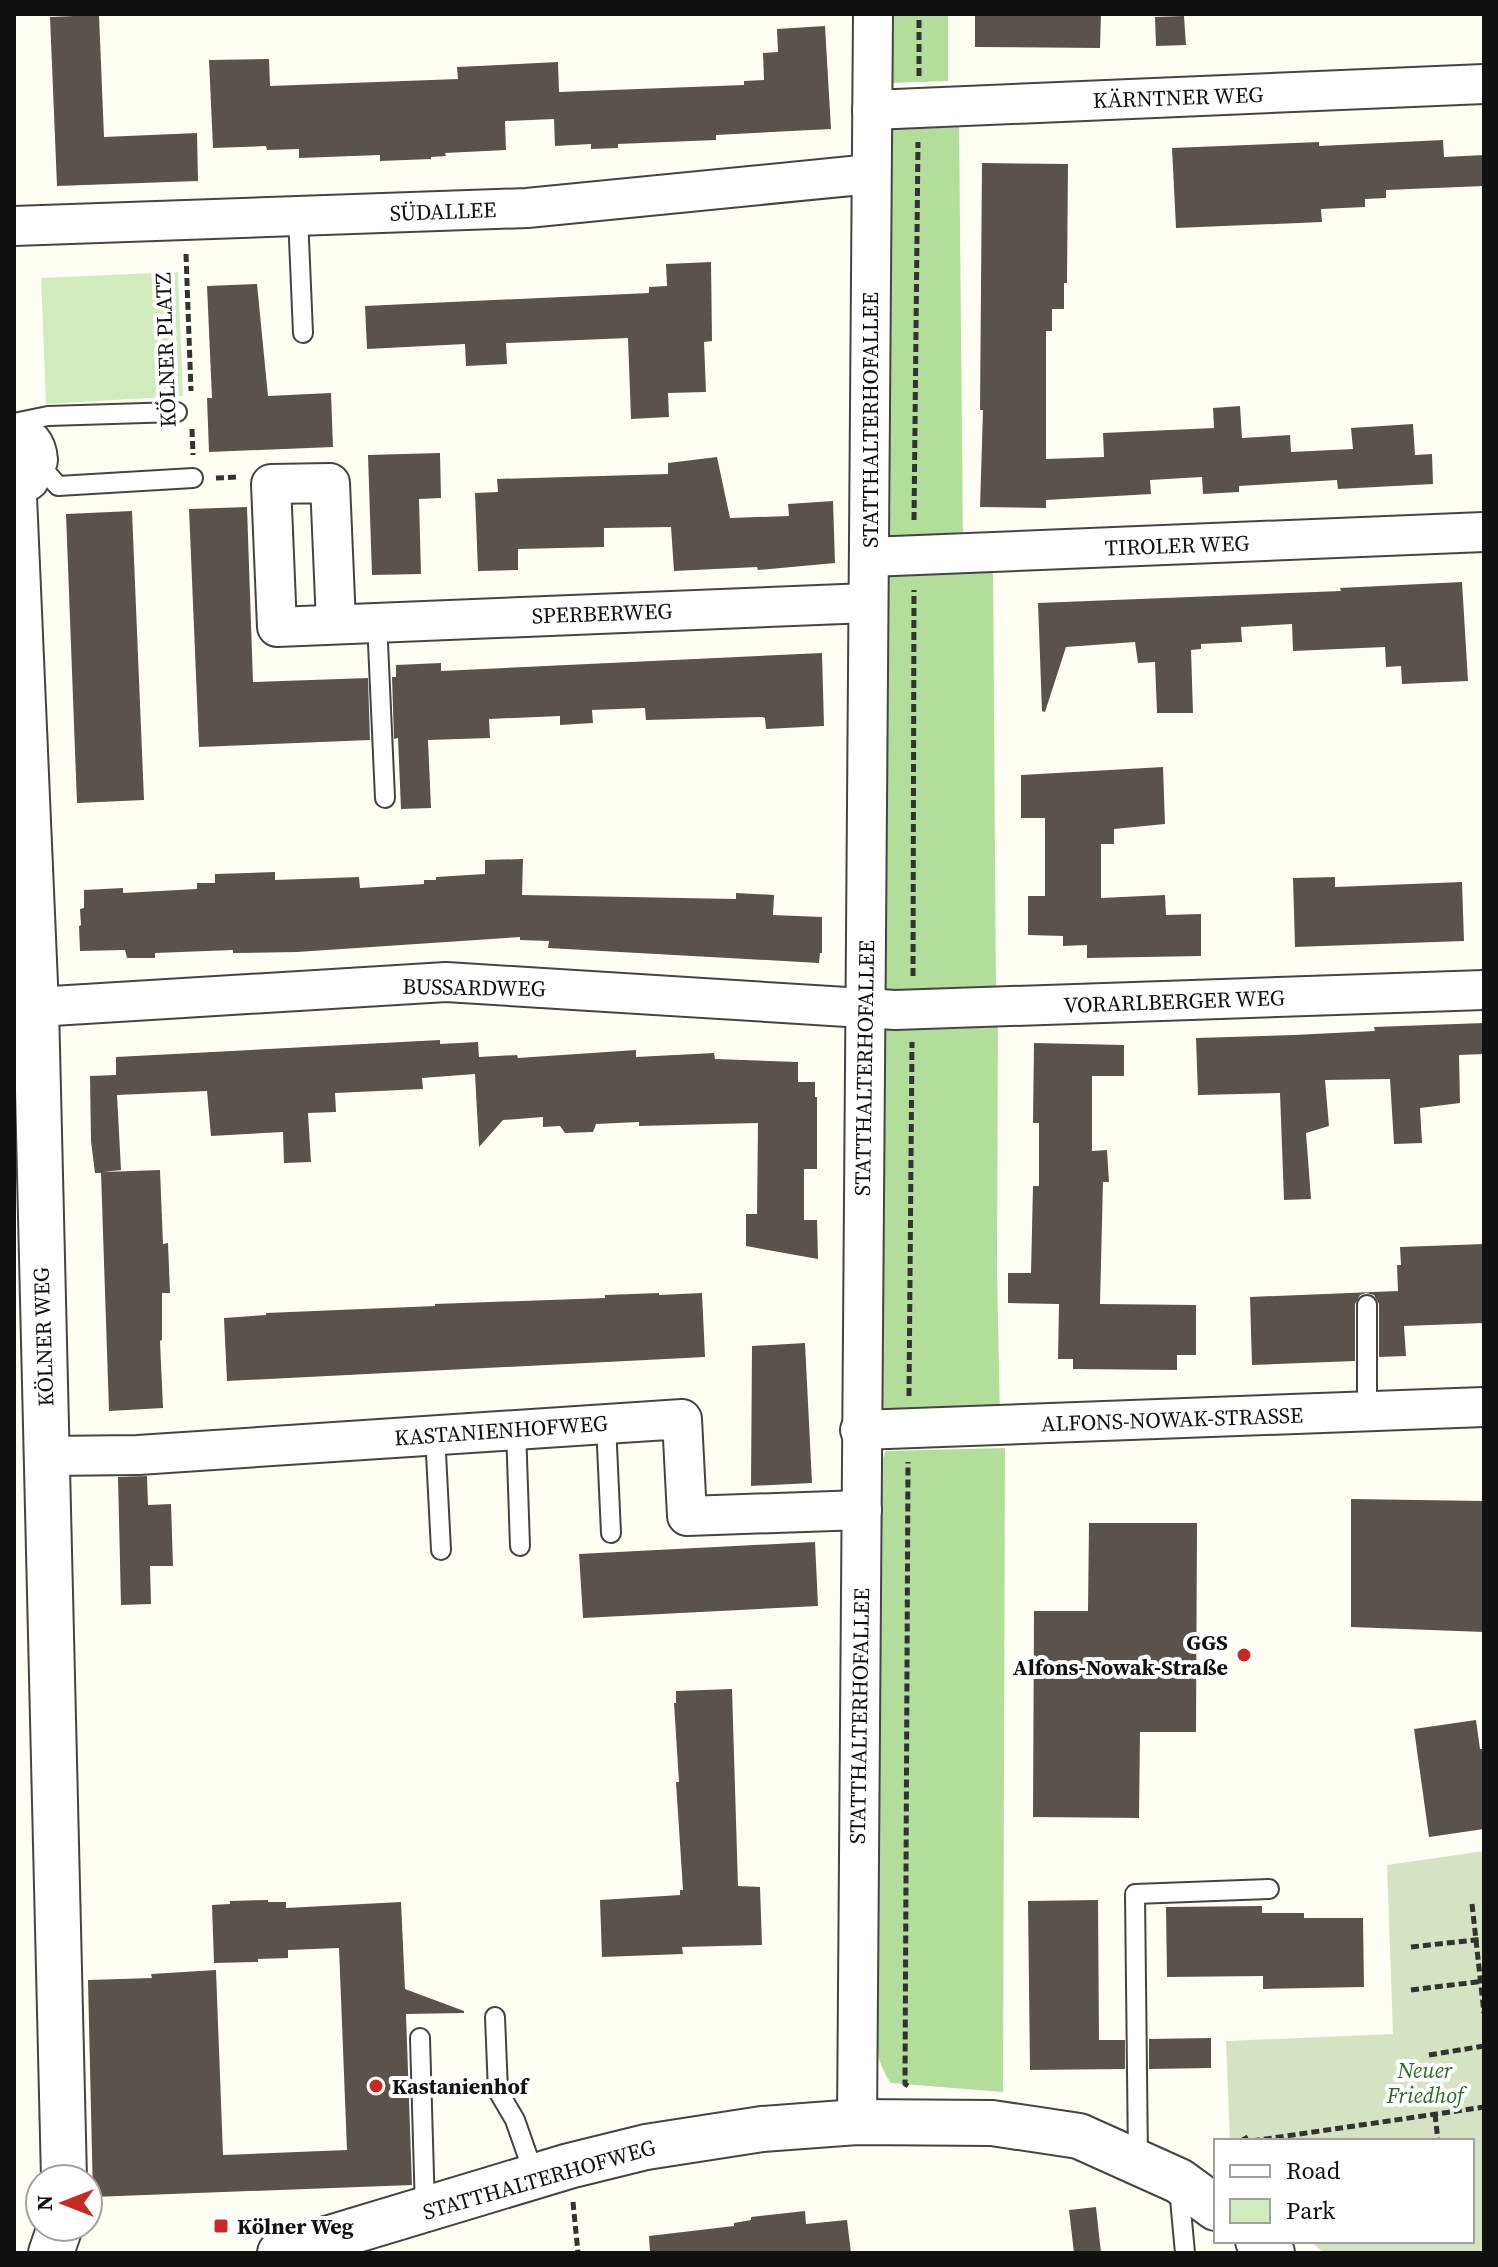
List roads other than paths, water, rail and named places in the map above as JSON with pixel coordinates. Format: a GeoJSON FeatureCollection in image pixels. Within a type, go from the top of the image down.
{"type":"FeatureCollection","features":[{"type":"Feature","properties":{"kind":"street","name":"STATTHALTERHOFALLEE"},"geometry":{"type":"LineString","coordinates":[[857,2122],[873,14]]}},
{"type":"Feature","properties":{"kind":"street","name":"KÄRNTNER WEG"},"geometry":{"type":"LineString","coordinates":[[872,110],[1484,84]]}},
{"type":"Feature","properties":{"kind":"street","name":"SÜDALLEE"},"geometry":{"type":"LineString","coordinates":[[14,226],[527,208],[871,174]]}},
{"type":"Feature","properties":{"kind":"street","name":"KÖLNER WEG"},"geometry":{"type":"LineString","coordinates":[[18,459],[36,1007],[27,1222],[47,1456],[64,2163]]}},
{"type":"Feature","properties":{"kind":"street","name":"SPERBERWEG"},"geometry":{"type":"LineString","coordinates":[[336,623],[330,483],[271,484],[277,627],[868,603]]}},
{"type":"Feature","properties":{"kind":"street","name":"TIROLER WEG"},"geometry":{"type":"LineString","coordinates":[[869,557],[1484,532]]}},
{"type":"Feature","properties":{"kind":"street","name":"BUSSARDWEG"},"geometry":{"type":"LineString","coordinates":[[36,1007],[446,982],[865,1010]]}},
{"type":"Feature","properties":{"kind":"street","name":"VORARLBERGER WEG"},"geometry":{"type":"LineString","coordinates":[[865,1010],[1484,990]]}},
{"type":"Feature","properties":{"kind":"street","name":"ALFONS-NOWAK-STRASSE"},"geometry":{"type":"LineString","coordinates":[[860,1430],[1484,1407]]}},
{"type":"Feature","properties":{"kind":"street","name":"KASTANIENHOFWEG"},"geometry":{"type":"LineString","coordinates":[[47,1456],[138,1455],[682,1419],[687,1516],[862,1510]]}},
{"type":"Feature","properties":{"kind":"street","name":"STATTHALTERHOFWEG"},"geometry":{"type":"LineString","coordinates":[[280,2253],[359,2242],[425,2210],[646,2147],[762,2129],[857,2122],[925,2120],[992,2123],[1079,2136],[1179,2181],[1214,2207]]}},
{"type":"Feature","properties":{"kind":"lane"},"geometry":{"type":"LineString","coordinates":[[298,216],[303,333]]}},
{"type":"Feature","properties":{"kind":"lane"},"geometry":{"type":"LineString","coordinates":[[177,412],[48,416],[18,459],[58,486],[193,478]]}},
{"type":"Feature","properties":{"kind":"lane"},"geometry":{"type":"LineString","coordinates":[[377,621],[385,798]]}},
{"type":"Feature","properties":{"kind":"lane"},"geometry":{"type":"LineString","coordinates":[[1367,1305],[1367,1411]]}},
{"type":"Feature","properties":{"kind":"lane"},"geometry":{"type":"LineString","coordinates":[[606,1424],[611,1533]]}},
{"type":"Feature","properties":{"kind":"lane"},"geometry":{"type":"LineString","coordinates":[[516,1429],[520,1546]]}},
{"type":"Feature","properties":{"kind":"lane"},"geometry":{"type":"LineString","coordinates":[[435,1434],[441,1550]]}},
{"type":"Feature","properties":{"kind":"lane"},"geometry":{"type":"LineString","coordinates":[[1138,2163],[1135,1894],[1269,1889]]}},
{"type":"Feature","properties":{"kind":"lane"},"geometry":{"type":"LineString","coordinates":[[495,2017],[498,2091],[552,2172]]}},
{"type":"Feature","properties":{"kind":"lane"},"geometry":{"type":"LineString","coordinates":[[420,2038],[425,2210]]}},
{"type":"Feature","properties":{"kind":"lane"},"geometry":{"type":"LineString","coordinates":[[1179,2181],[1185,2253]]}},
{"type":"Feature","properties":{"kind":"place","name":"GGS Alfons-Nowak-Straße"},"geometry":{"type":"Point","coordinates":[1244,1655]}},
{"type":"Feature","properties":{"kind":"place","name":"Kastanienhof"},"geometry":{"type":"Point","coordinates":[376,2086]}},
{"type":"Feature","properties":{"kind":"place","name":"Kölner Weg"},"geometry":{"type":"Point","coordinates":[221,2226]}},
{"type":"Feature","properties":{"kind":"park label","name":"Neuer Friedhof"},"geometry":{"type":"Point","coordinates":[1425,2082]}}]}
